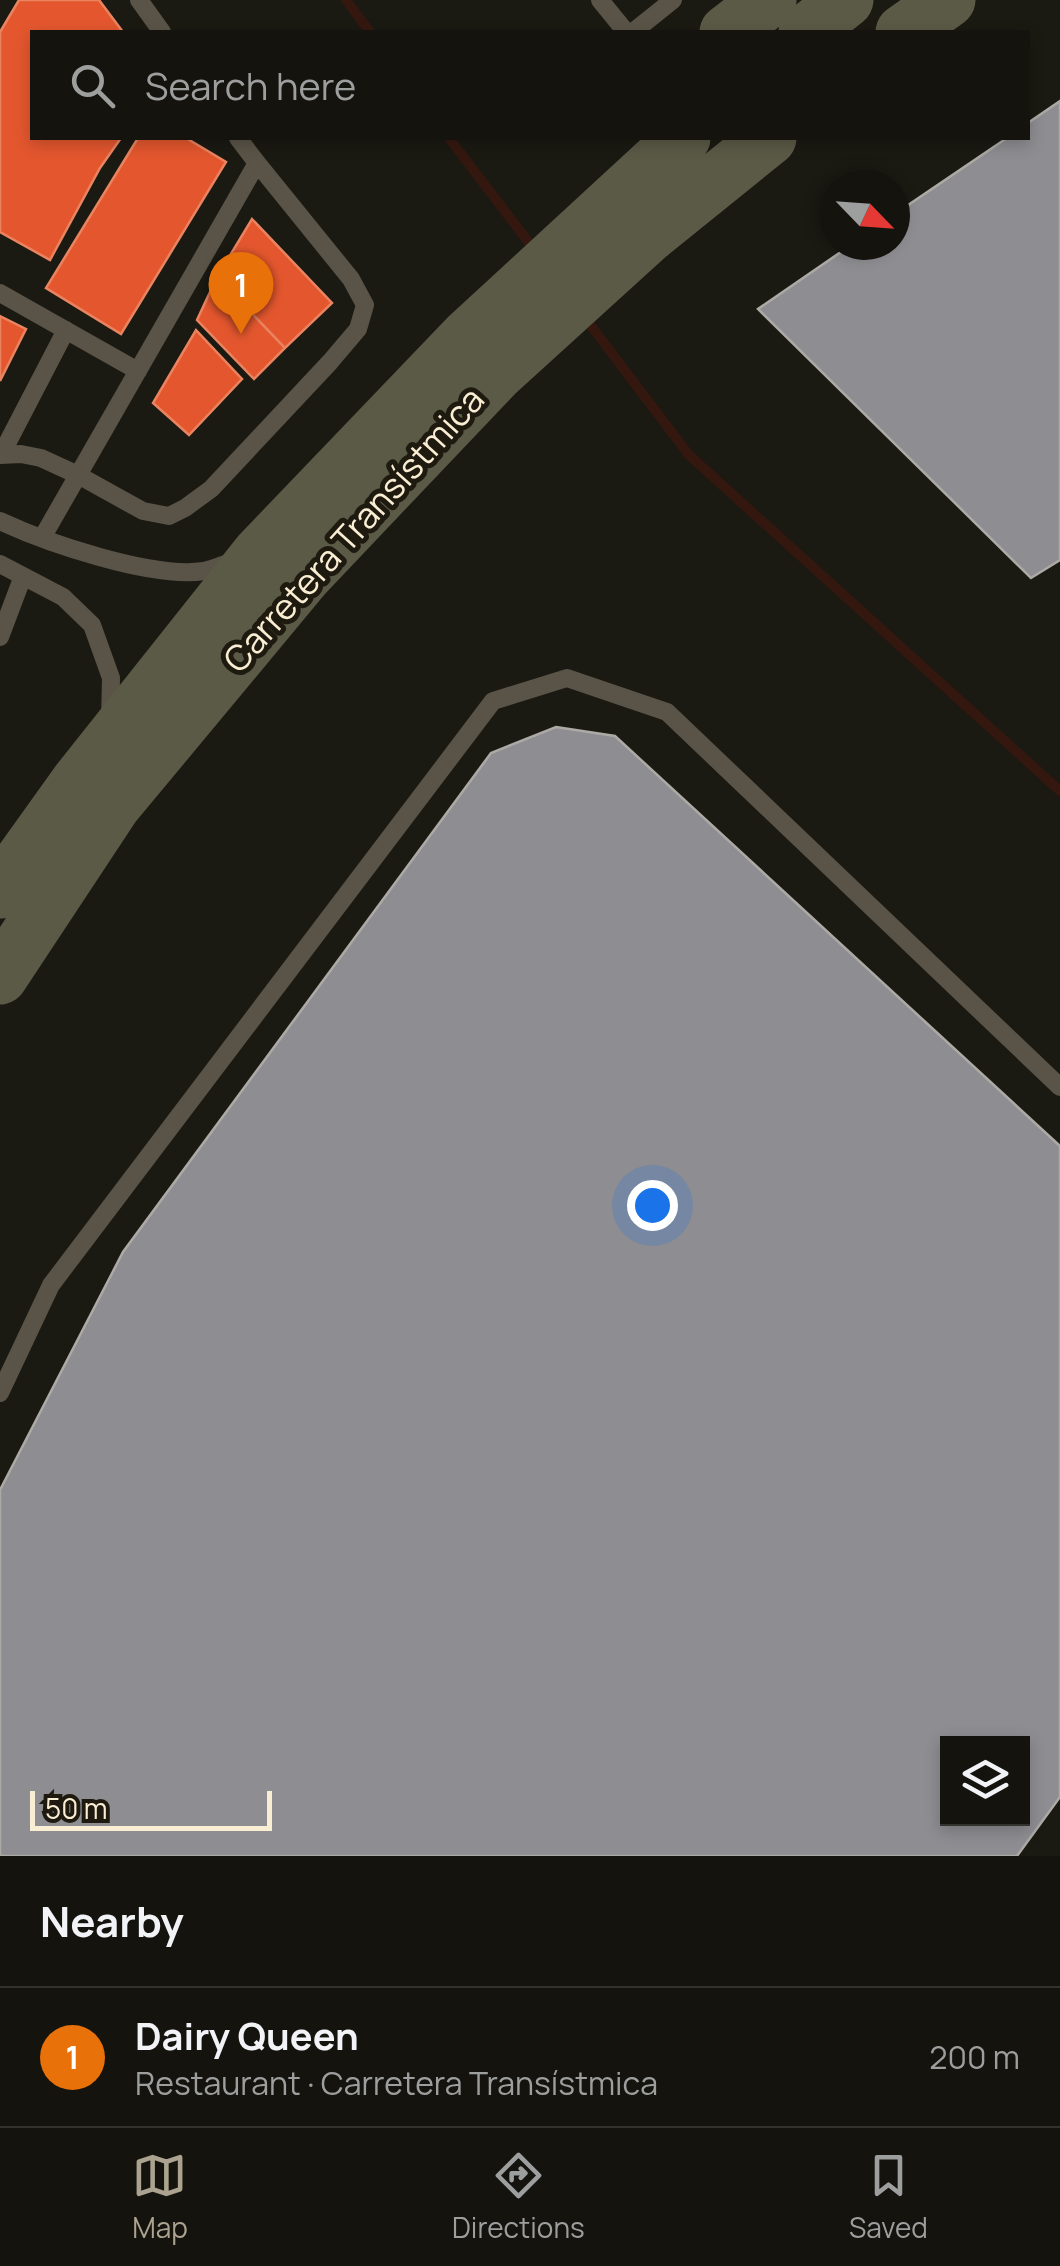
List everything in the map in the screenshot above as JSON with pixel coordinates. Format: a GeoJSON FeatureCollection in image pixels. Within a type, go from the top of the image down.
{"type":"FeatureCollection","features":[{"type":"Feature","properties":{"kind":"main road"},"geometry":{"type":"LineString","coordinates":[[730,30],[769,0]]}},
{"type":"Feature","properties":{"kind":"main road"},"geometry":{"type":"LineString","coordinates":[[808,30],[846,0]]}},
{"type":"Feature","properties":{"kind":"main road"},"geometry":{"type":"LineString","coordinates":[[906,30],[948,0]]}},
{"type":"Feature","properties":{"kind":"main road","name":"Carretera Transístmica"},"geometry":{"type":"LineString","coordinates":[[0,977],[113,806],[481,356],[652,174],[762,140]]}},
{"type":"Feature","properties":{"kind":"main road","name":"Carretera Transístmica"},"geometry":{"type":"LineString","coordinates":[[0,891],[78,782],[258,554],[481,356]]}},
{"type":"Feature","properties":{"kind":"lane"},"geometry":{"type":"LineString","coordinates":[[138,0],[160,30]]}},
{"type":"Feature","properties":{"kind":"lane"},"geometry":{"type":"LineString","coordinates":[[600,0],[627,30]]}},
{"type":"Feature","properties":{"kind":"lane"},"geometry":{"type":"LineString","coordinates":[[632,30],[673,0]]}},
{"type":"Feature","properties":{"kind":"lane"},"geometry":{"type":"LineString","coordinates":[[0,455],[41,458],[143,512],[168,516],[212,488],[358,330],[366,304],[351,279],[240,140]]}},
{"type":"Feature","properties":{"kind":"lane"},"geometry":{"type":"LineString","coordinates":[[42,538],[257,162]]}},
{"type":"Feature","properties":{"kind":"lane"},"geometry":{"type":"LineString","coordinates":[[0,292],[138,371]]}},
{"type":"Feature","properties":{"kind":"lane"},"geometry":{"type":"LineString","coordinates":[[0,455],[66,330]]}},
{"type":"Feature","properties":{"kind":"lane"},"geometry":{"type":"LineString","coordinates":[[0,521],[42,538],[144,568],[202,571],[258,554]]}},
{"type":"Feature","properties":{"kind":"lane"},"geometry":{"type":"LineString","coordinates":[[0,564],[63,598],[92,625],[112,678],[110,742]]}},
{"type":"Feature","properties":{"kind":"lane"},"geometry":{"type":"LineString","coordinates":[[0,637],[23,576]]}},
{"type":"Feature","properties":{"kind":"lane"},"geometry":{"type":"LineString","coordinates":[[0,1393],[51,1285],[493,701],[567,678],[667,712],[1060,1087]]}},
{"type":"Feature","properties":{"kind":"building: Shops"},"geometry":{"type":"Polygon","coordinates":[[[19,0],[99,0],[122,30],[30,30],[30,140],[120,140],[50,260],[0,232],[0,32],[19,0]]]}},
{"type":"Feature","properties":{"kind":"building: Shops"},"geometry":{"type":"Polygon","coordinates":[[[137,140],[189,140],[226,162],[121,334],[46,288],[137,140]]]}},
{"type":"Feature","properties":{"kind":"building: Shops"},"geometry":{"type":"Polygon","coordinates":[[[252,219],[332,303],[285,348],[217,277],[252,219]]]}},
{"type":"Feature","properties":{"kind":"building: Shops"},"geometry":{"type":"Polygon","coordinates":[[[217,277],[285,348],[254,379],[197,320],[217,277]]]}},
{"type":"Feature","properties":{"kind":"building: Shops"},"geometry":{"type":"Polygon","coordinates":[[[0,316],[26,329],[0,381],[0,316]]]}},
{"type":"Feature","properties":{"kind":"building: Shops"},"geometry":{"type":"Polygon","coordinates":[[[196,330],[242,379],[189,435],[153,403],[196,330]]]}},
{"type":"Feature","properties":{"kind":"building: Industry"},"geometry":{"type":"Polygon","coordinates":[[[1060,101],[1060,560],[1031,578],[758,309],[829,260],[910,260],[910,204],[1004,140],[1030,140],[1030,122],[1060,101]]]}},
{"type":"Feature","properties":{"kind":"building: Industry"},"geometry":{"type":"Polygon","coordinates":[[[556,727],[615,736],[1060,1146],[1060,1797],[1017,1856],[0,1856],[0,1490],[123,1252],[491,753],[556,727]]]}},
{"type":"Feature","properties":{"kind":"waterway"},"geometry":{"type":"LineString","coordinates":[[346,0],[368,30]]}},
{"type":"Feature","properties":{"kind":"waterway"},"geometry":{"type":"LineString","coordinates":[[451,140],[536,252]]}},
{"type":"Feature","properties":{"kind":"waterway"},"geometry":{"type":"LineString","coordinates":[[582,314],[689,455],[1060,791]]}},
{"type":"Feature","properties":{"kind":"place","name":"Dairy Queen"},"geometry":{"type":"Point","coordinates":[241,334]}}]}
